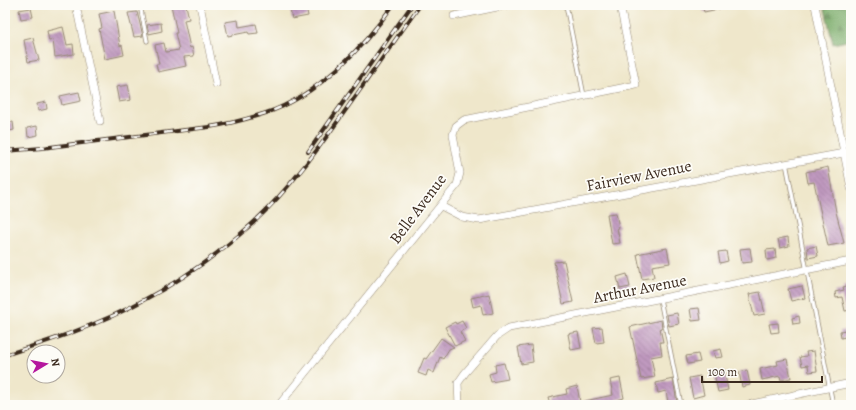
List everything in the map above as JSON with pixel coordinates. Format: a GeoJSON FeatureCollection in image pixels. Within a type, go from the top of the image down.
{"type":"FeatureCollection","features":[{"type":"Feature","properties":{"kind":"street"},"geometry":{"type":"LineString","coordinates":[[76,5],[100,121]]}},
{"type":"Feature","properties":{"kind":"street"},"geometry":{"type":"LineString","coordinates":[[200,5],[216,84]]}},
{"type":"Feature","properties":{"kind":"street"},"geometry":{"type":"LineString","coordinates":[[454,16],[507,5]]}},
{"type":"Feature","properties":{"kind":"street","name":"Belle Avenue"},"geometry":{"type":"LineString","coordinates":[[280,405],[457,186],[460,173],[453,135],[456,126],[464,120],[636,85],[620,5]]}},
{"type":"Feature","properties":{"kind":"street"},"geometry":{"type":"LineString","coordinates":[[815,5],[847,156],[851,188]]}},
{"type":"Feature","properties":{"kind":"street","name":"Fairview Avenue"},"geometry":{"type":"LineString","coordinates":[[441,206],[462,217],[479,220],[786,163],[847,156]]}},
{"type":"Feature","properties":{"kind":"street","name":"Arthur Avenue"},"geometry":{"type":"LineString","coordinates":[[459,405],[458,383],[497,336],[509,328],[851,261]]}},
{"type":"Feature","properties":{"kind":"street"},"geometry":{"type":"LineString","coordinates":[[747,405],[851,383]]}},
{"type":"Feature","properties":{"kind":"lane"},"geometry":{"type":"LineString","coordinates":[[140,5],[147,41]]}},
{"type":"Feature","properties":{"kind":"lane"},"geometry":{"type":"LineString","coordinates":[[566,5],[584,96]]}},
{"type":"Feature","properties":{"kind":"lane"},"geometry":{"type":"LineString","coordinates":[[786,163],[832,405]]}},
{"type":"Feature","properties":{"kind":"lane"},"geometry":{"type":"LineString","coordinates":[[660,299],[681,405]]}},
{"type":"Feature","properties":{"kind":"green space"},"geometry":{"type":"Polygon","coordinates":[[[824,5],[851,5],[851,40],[833,44],[824,5]]]}},
{"type":"Feature","properties":{"kind":"building"},"geometry":{"type":"Polygon","coordinates":[[[171,5],[186,5],[189,19],[184,20],[190,48],[192,47],[194,56],[184,57],[186,66],[158,72],[156,64],[159,64],[155,45],[164,43],[166,52],[179,50],[171,5]]]}},
{"type":"Feature","properties":{"kind":"building"},"geometry":{"type":"Polygon","coordinates":[[[702,5],[723,5],[723,8],[704,12],[702,5]]]}},
{"type":"Feature","properties":{"kind":"building"},"geometry":{"type":"Polygon","coordinates":[[[306,6],[308,16],[292,19],[290,9],[306,6]]]}},
{"type":"Feature","properties":{"kind":"building"},"geometry":{"type":"Polygon","coordinates":[[[31,8],[33,17],[21,19],[19,10],[31,8]]]}},
{"type":"Feature","properties":{"kind":"building"},"geometry":{"type":"Polygon","coordinates":[[[114,11],[120,46],[122,45],[124,55],[105,59],[99,29],[102,28],[99,14],[114,11]]]}},
{"type":"Feature","properties":{"kind":"building"},"geometry":{"type":"Polygon","coordinates":[[[137,12],[143,36],[134,37],[128,13],[137,12]]]}},
{"type":"Feature","properties":{"kind":"building"},"geometry":{"type":"Polygon","coordinates":[[[238,20],[239,27],[256,24],[258,33],[249,34],[248,32],[228,36],[225,22],[238,20]]]}},
{"type":"Feature","properties":{"kind":"building"},"geometry":{"type":"Polygon","coordinates":[[[161,23],[162,31],[149,34],[147,25],[161,23]]]}},
{"type":"Feature","properties":{"kind":"building"},"geometry":{"type":"Polygon","coordinates":[[[63,27],[67,45],[73,44],[74,54],[55,57],[53,40],[49,41],[47,31],[63,27]]]}},
{"type":"Feature","properties":{"kind":"building"},"geometry":{"type":"Polygon","coordinates":[[[33,38],[39,60],[28,62],[24,40],[33,38]]]}},
{"type":"Feature","properties":{"kind":"building"},"geometry":{"type":"Polygon","coordinates":[[[128,85],[131,100],[119,102],[116,87],[128,85]]]}},
{"type":"Feature","properties":{"kind":"building"},"geometry":{"type":"Polygon","coordinates":[[[79,92],[81,101],[62,105],[60,96],[79,92]]]}},
{"type":"Feature","properties":{"kind":"building"},"geometry":{"type":"Polygon","coordinates":[[[46,102],[47,109],[38,111],[37,104],[46,102]]]}},
{"type":"Feature","properties":{"kind":"building"},"geometry":{"type":"Polygon","coordinates":[[[13,122],[14,130],[5,132],[5,123],[13,122]]]}},
{"type":"Feature","properties":{"kind":"building"},"geometry":{"type":"Polygon","coordinates":[[[37,126],[38,135],[28,137],[27,128],[37,126]]]}},
{"type":"Feature","properties":{"kind":"building"},"geometry":{"type":"Polygon","coordinates":[[[828,167],[836,212],[844,243],[828,246],[814,182],[808,183],[806,172],[828,167]]]}},
{"type":"Feature","properties":{"kind":"building"},"geometry":{"type":"Polygon","coordinates":[[[616,213],[620,243],[612,244],[607,214],[616,213]]]}},
{"type":"Feature","properties":{"kind":"building"},"geometry":{"type":"Polygon","coordinates":[[[788,237],[789,246],[780,248],[778,239],[788,237]]]}},
{"type":"Feature","properties":{"kind":"building"},"geometry":{"type":"Polygon","coordinates":[[[816,246],[818,256],[808,258],[807,248],[816,246]]]}},
{"type":"Feature","properties":{"kind":"building"},"geometry":{"type":"Polygon","coordinates":[[[667,248],[670,263],[652,266],[654,277],[642,279],[637,254],[667,248]]]}},
{"type":"Feature","properties":{"kind":"building"},"geometry":{"type":"Polygon","coordinates":[[[750,248],[752,262],[742,263],[740,249],[750,248]]]}},
{"type":"Feature","properties":{"kind":"building"},"geometry":{"type":"Polygon","coordinates":[[[775,249],[776,258],[767,260],[766,250],[775,249]]]}},
{"type":"Feature","properties":{"kind":"building"},"geometry":{"type":"Polygon","coordinates":[[[726,251],[728,261],[720,263],[718,252],[726,251]]]}},
{"type":"Feature","properties":{"kind":"building"},"geometry":{"type":"Polygon","coordinates":[[[564,261],[573,302],[563,304],[554,262],[564,261]]]}},
{"type":"Feature","properties":{"kind":"building"},"geometry":{"type":"Polygon","coordinates":[[[627,274],[630,287],[620,289],[617,277],[627,274]]]}},
{"type":"Feature","properties":{"kind":"building"},"geometry":{"type":"Polygon","coordinates":[[[851,285],[851,310],[845,311],[842,297],[836,298],[835,292],[844,290],[843,287],[851,285]]]}},
{"type":"Feature","properties":{"kind":"building"},"geometry":{"type":"Polygon","coordinates":[[[802,286],[805,298],[791,301],[788,289],[802,286]]]}},
{"type":"Feature","properties":{"kind":"building"},"geometry":{"type":"Polygon","coordinates":[[[760,292],[765,314],[754,316],[749,294],[760,292]]]}},
{"type":"Feature","properties":{"kind":"building"},"geometry":{"type":"Polygon","coordinates":[[[489,294],[493,313],[483,315],[481,305],[473,307],[471,298],[489,294]]]}},
{"type":"Feature","properties":{"kind":"building"},"geometry":{"type":"Polygon","coordinates":[[[699,308],[701,320],[692,321],[690,309],[699,308]]]}},
{"type":"Feature","properties":{"kind":"building"},"geometry":{"type":"Polygon","coordinates":[[[677,313],[679,324],[669,326],[667,315],[677,313]]]}},
{"type":"Feature","properties":{"kind":"building"},"geometry":{"type":"Polygon","coordinates":[[[799,316],[800,323],[793,324],[792,318],[799,316]]]}},
{"type":"Feature","properties":{"kind":"building"},"geometry":{"type":"Polygon","coordinates":[[[661,320],[662,328],[660,328],[663,342],[660,342],[662,355],[651,357],[655,377],[641,379],[630,327],[661,320]]]}},
{"type":"Feature","properties":{"kind":"building"},"geometry":{"type":"Polygon","coordinates":[[[462,321],[466,328],[460,332],[465,341],[455,346],[445,327],[455,322],[456,324],[462,321]]]}},
{"type":"Feature","properties":{"kind":"building"},"geometry":{"type":"Polygon","coordinates":[[[778,323],[779,332],[771,333],[769,324],[778,323]]]}},
{"type":"Feature","properties":{"kind":"building"},"geometry":{"type":"Polygon","coordinates":[[[602,327],[604,342],[596,343],[593,328],[602,327]]]}},
{"type":"Feature","properties":{"kind":"building"},"geometry":{"type":"Polygon","coordinates":[[[851,329],[851,349],[848,349],[845,337],[841,338],[840,331],[851,329]]]}},
{"type":"Feature","properties":{"kind":"building"},"geometry":{"type":"Polygon","coordinates":[[[578,332],[581,348],[571,350],[568,334],[578,332]]]}},
{"type":"Feature","properties":{"kind":"building"},"geometry":{"type":"Polygon","coordinates":[[[441,338],[454,347],[449,349],[443,359],[440,357],[434,373],[428,370],[426,376],[418,373],[424,358],[426,359],[441,338]]]}},
{"type":"Feature","properties":{"kind":"building"},"geometry":{"type":"Polygon","coordinates":[[[531,345],[533,362],[521,364],[518,347],[531,345]]]}},
{"type":"Feature","properties":{"kind":"building"},"geometry":{"type":"Polygon","coordinates":[[[721,349],[723,357],[715,358],[713,351],[721,349]]]}},
{"type":"Feature","properties":{"kind":"building"},"geometry":{"type":"Polygon","coordinates":[[[814,351],[817,371],[809,372],[808,365],[802,366],[800,357],[807,356],[806,352],[814,351]]]}},
{"type":"Feature","properties":{"kind":"building"},"geometry":{"type":"Polygon","coordinates":[[[698,354],[700,362],[688,364],[686,356],[698,354]]]}},
{"type":"Feature","properties":{"kind":"building"},"geometry":{"type":"Polygon","coordinates":[[[787,359],[791,378],[781,380],[780,376],[762,380],[760,369],[778,365],[777,361],[787,359]]]}},
{"type":"Feature","properties":{"kind":"building"},"geometry":{"type":"Polygon","coordinates":[[[504,363],[508,379],[491,382],[489,374],[496,372],[495,365],[504,363]]]}},
{"type":"Feature","properties":{"kind":"building"},"geometry":{"type":"Polygon","coordinates":[[[747,370],[750,385],[742,387],[739,372],[747,370]]]}},
{"type":"Feature","properties":{"kind":"building"},"geometry":{"type":"Polygon","coordinates":[[[724,371],[728,390],[718,392],[714,373],[724,371]]]}},
{"type":"Feature","properties":{"kind":"building"},"geometry":{"type":"Polygon","coordinates":[[[700,376],[704,395],[693,398],[689,378],[700,376]]]}},
{"type":"Feature","properties":{"kind":"building"},"geometry":{"type":"Polygon","coordinates":[[[620,378],[624,398],[617,400],[618,405],[550,405],[548,398],[567,394],[566,389],[577,386],[580,402],[613,395],[610,380],[620,378]]]}},
{"type":"Feature","properties":{"kind":"building"},"geometry":{"type":"Polygon","coordinates":[[[673,379],[677,402],[668,403],[666,391],[658,393],[656,383],[673,379]]]}},
{"type":"Feature","properties":{"kind":"railway"},"geometry":{"type":"LineString","coordinates":[[5,151],[42,148],[209,127],[266,113],[285,105],[321,83],[368,38],[393,5]]}},
{"type":"Feature","properties":{"kind":"railway"},"geometry":{"type":"LineString","coordinates":[[308,152],[412,5]]}},
{"type":"Feature","properties":{"kind":"railway"},"geometry":{"type":"LineString","coordinates":[[5,355],[75,331],[126,310],[186,275],[240,234],[253,223],[282,193],[308,161],[420,5]]}}]}
